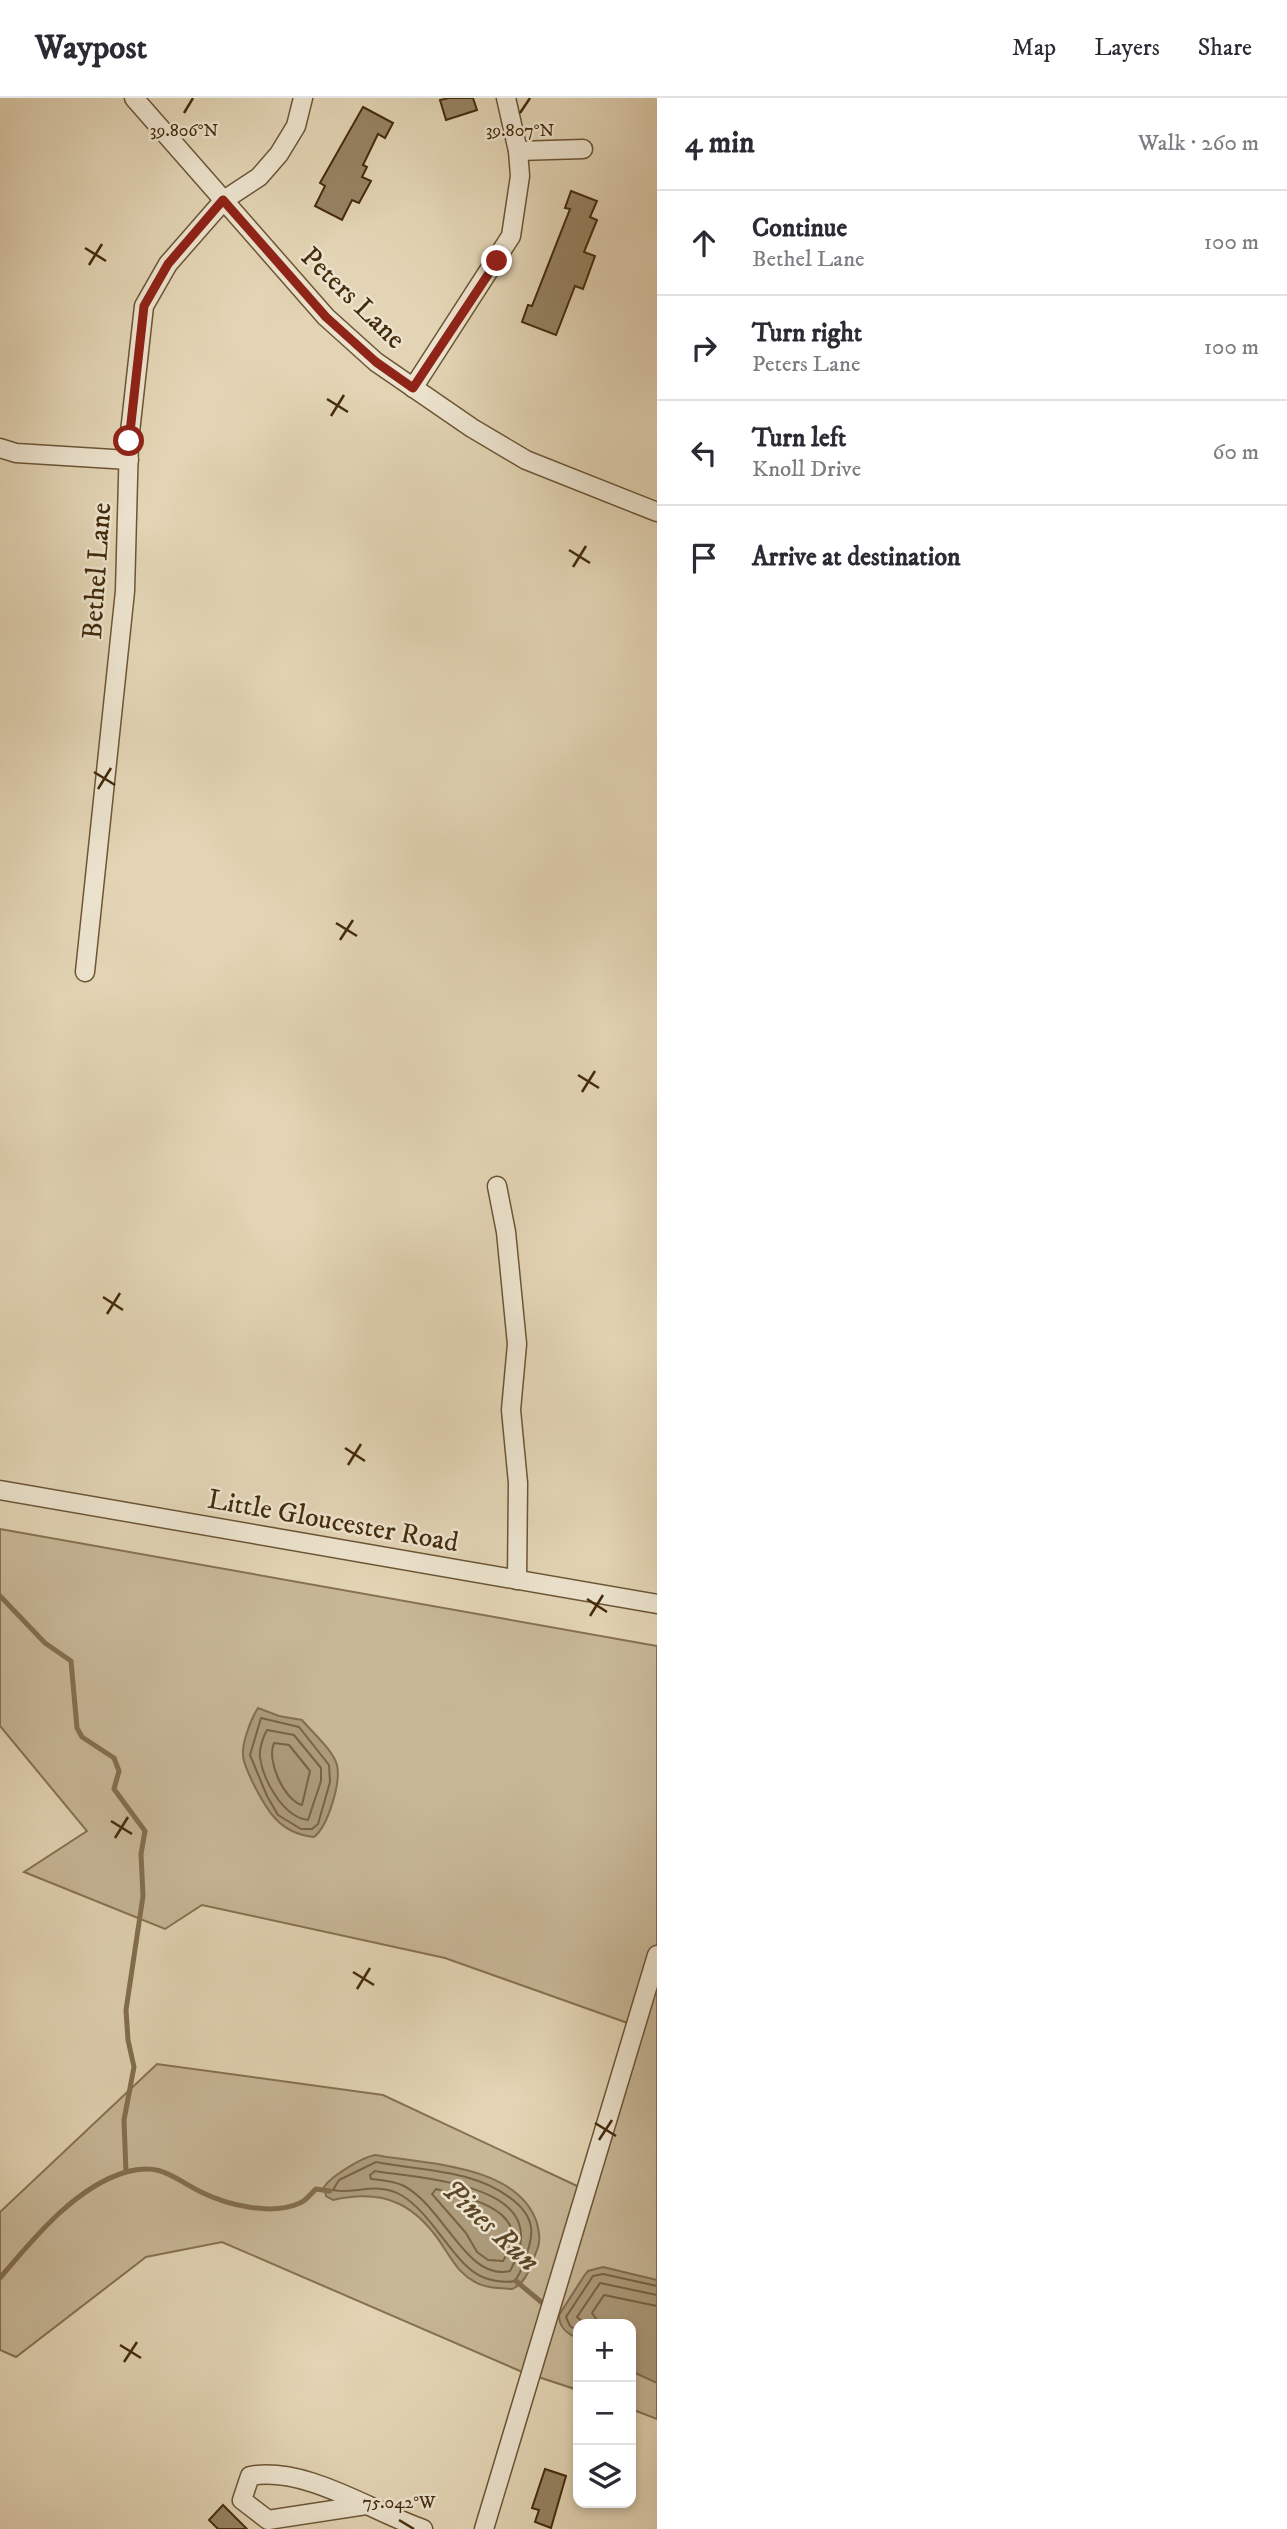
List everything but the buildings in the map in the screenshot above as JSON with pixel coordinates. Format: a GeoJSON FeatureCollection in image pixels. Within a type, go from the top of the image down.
{"type":"FeatureCollection","features":[{"type":"Feature","properties":{"kind":"street","name":"Peters Lane"},"geometry":{"type":"LineString","coordinates":[[134,98],[326,317],[376,362],[526,460],[657,512]]}},
{"type":"Feature","properties":{"kind":"street","name":"Bethel Lane"},"geometry":{"type":"LineString","coordinates":[[85,972],[125,591],[129,460],[144,306],[168,264],[223,200],[259,177],[279,154],[296,126],[303,98]]}},
{"type":"Feature","properties":{"kind":"street"},"geometry":{"type":"LineString","coordinates":[[413,388],[511,236],[520,176],[518,151],[506,98]]}},
{"type":"Feature","properties":{"kind":"street"},"geometry":{"type":"LineString","coordinates":[[518,151],[583,149]]}},
{"type":"Feature","properties":{"kind":"street"},"geometry":{"type":"LineString","coordinates":[[0,448],[16,453],[129,460]]}},
{"type":"Feature","properties":{"kind":"street"},"geometry":{"type":"LineString","coordinates":[[496,1186],[506,1232],[516,1330],[511,1410],[518,1483],[517,1580]]}},
{"type":"Feature","properties":{"kind":"street","name":"Little Gloucester Road"},"geometry":{"type":"LineString","coordinates":[[0,1490],[657,1604]]}},
{"type":"Feature","properties":{"kind":"street"},"geometry":{"type":"LineString","coordinates":[[484,2529],[657,1955]]}},
{"type":"Feature","properties":{"kind":"street"},"geometry":{"type":"LineString","coordinates":[[366,2505],[268,2520],[242,2500],[250,2476],[265,2473],[294,2478],[366,2505],[423,2529]]}},
{"type":"Feature","properties":{"kind":"shaded area"},"geometry":{"type":"Polygon","coordinates":[[[0,1529],[657,1646],[657,2419],[636,2411],[636,2319],[573,2319],[573,2388],[520,2371],[222,2242],[146,2257],[16,2357],[0,2350],[0,2212],[157,2064],[383,2095],[590,2192],[636,2026],[445,1958],[202,1905],[165,1929],[24,1872],[87,1831],[0,1726],[0,1529]]]}},
{"type":"Feature","properties":{"kind":"water"},"geometry":{"type":"Polygon","coordinates":[[[258,1708],[279,1716],[302,1720],[335,1759],[338,1773],[335,1793],[324,1824],[314,1837],[302,1835],[283,1826],[263,1802],[248,1772],[243,1750],[250,1724],[258,1708]]]}},
{"type":"Feature","properties":{"kind":"water"},"geometry":{"type":"Polygon","coordinates":[[[375,2155],[467,2170],[511,2189],[527,2204],[539,2233],[538,2247],[521,2282],[512,2289],[488,2287],[465,2276],[424,2222],[399,2204],[369,2196],[333,2200],[326,2196],[324,2187],[333,2178],[355,2163],[375,2155]]]}},
{"type":"Feature","properties":{"kind":"water"},"geometry":{"type":"Polygon","coordinates":[[[603,2267],[657,2280],[657,2383],[636,2373],[636,2319],[573,2319],[573,2335],[560,2324],[559,2315],[588,2271],[603,2267]]]}},
{"type":"Feature","properties":{"kind":"waterway"},"geometry":{"type":"LineString","coordinates":[[0,1596],[45,1643],[71,1661],[77,1728],[82,1737],[114,1758],[119,1771],[114,1789],[145,1831],[141,1854],[143,1896],[126,2010],[128,2040],[134,2067],[124,2120],[126,2172]]}},
{"type":"Feature","properties":{"kind":"waterway","name":"Pines Run"},"geometry":{"type":"LineString","coordinates":[[0,2278],[41,2231],[72,2202],[89,2189],[126,2172],[138,2169],[158,2170],[212,2197],[236,2205],[263,2209],[289,2207],[300,2203],[316,2189],[330,2191]]}},
{"type":"Feature","properties":{"kind":"waterway","name":"Pines Run"},"geometry":{"type":"LineString","coordinates":[[516,2281],[546,2306]]}},
{"type":"Feature","properties":{"kind":"route"},"geometry":{"type":"LineString","coordinates":[[129,441],[144,306],[168,264],[223,200],[326,317],[376,362],[413,388],[497,261]]}}]}
